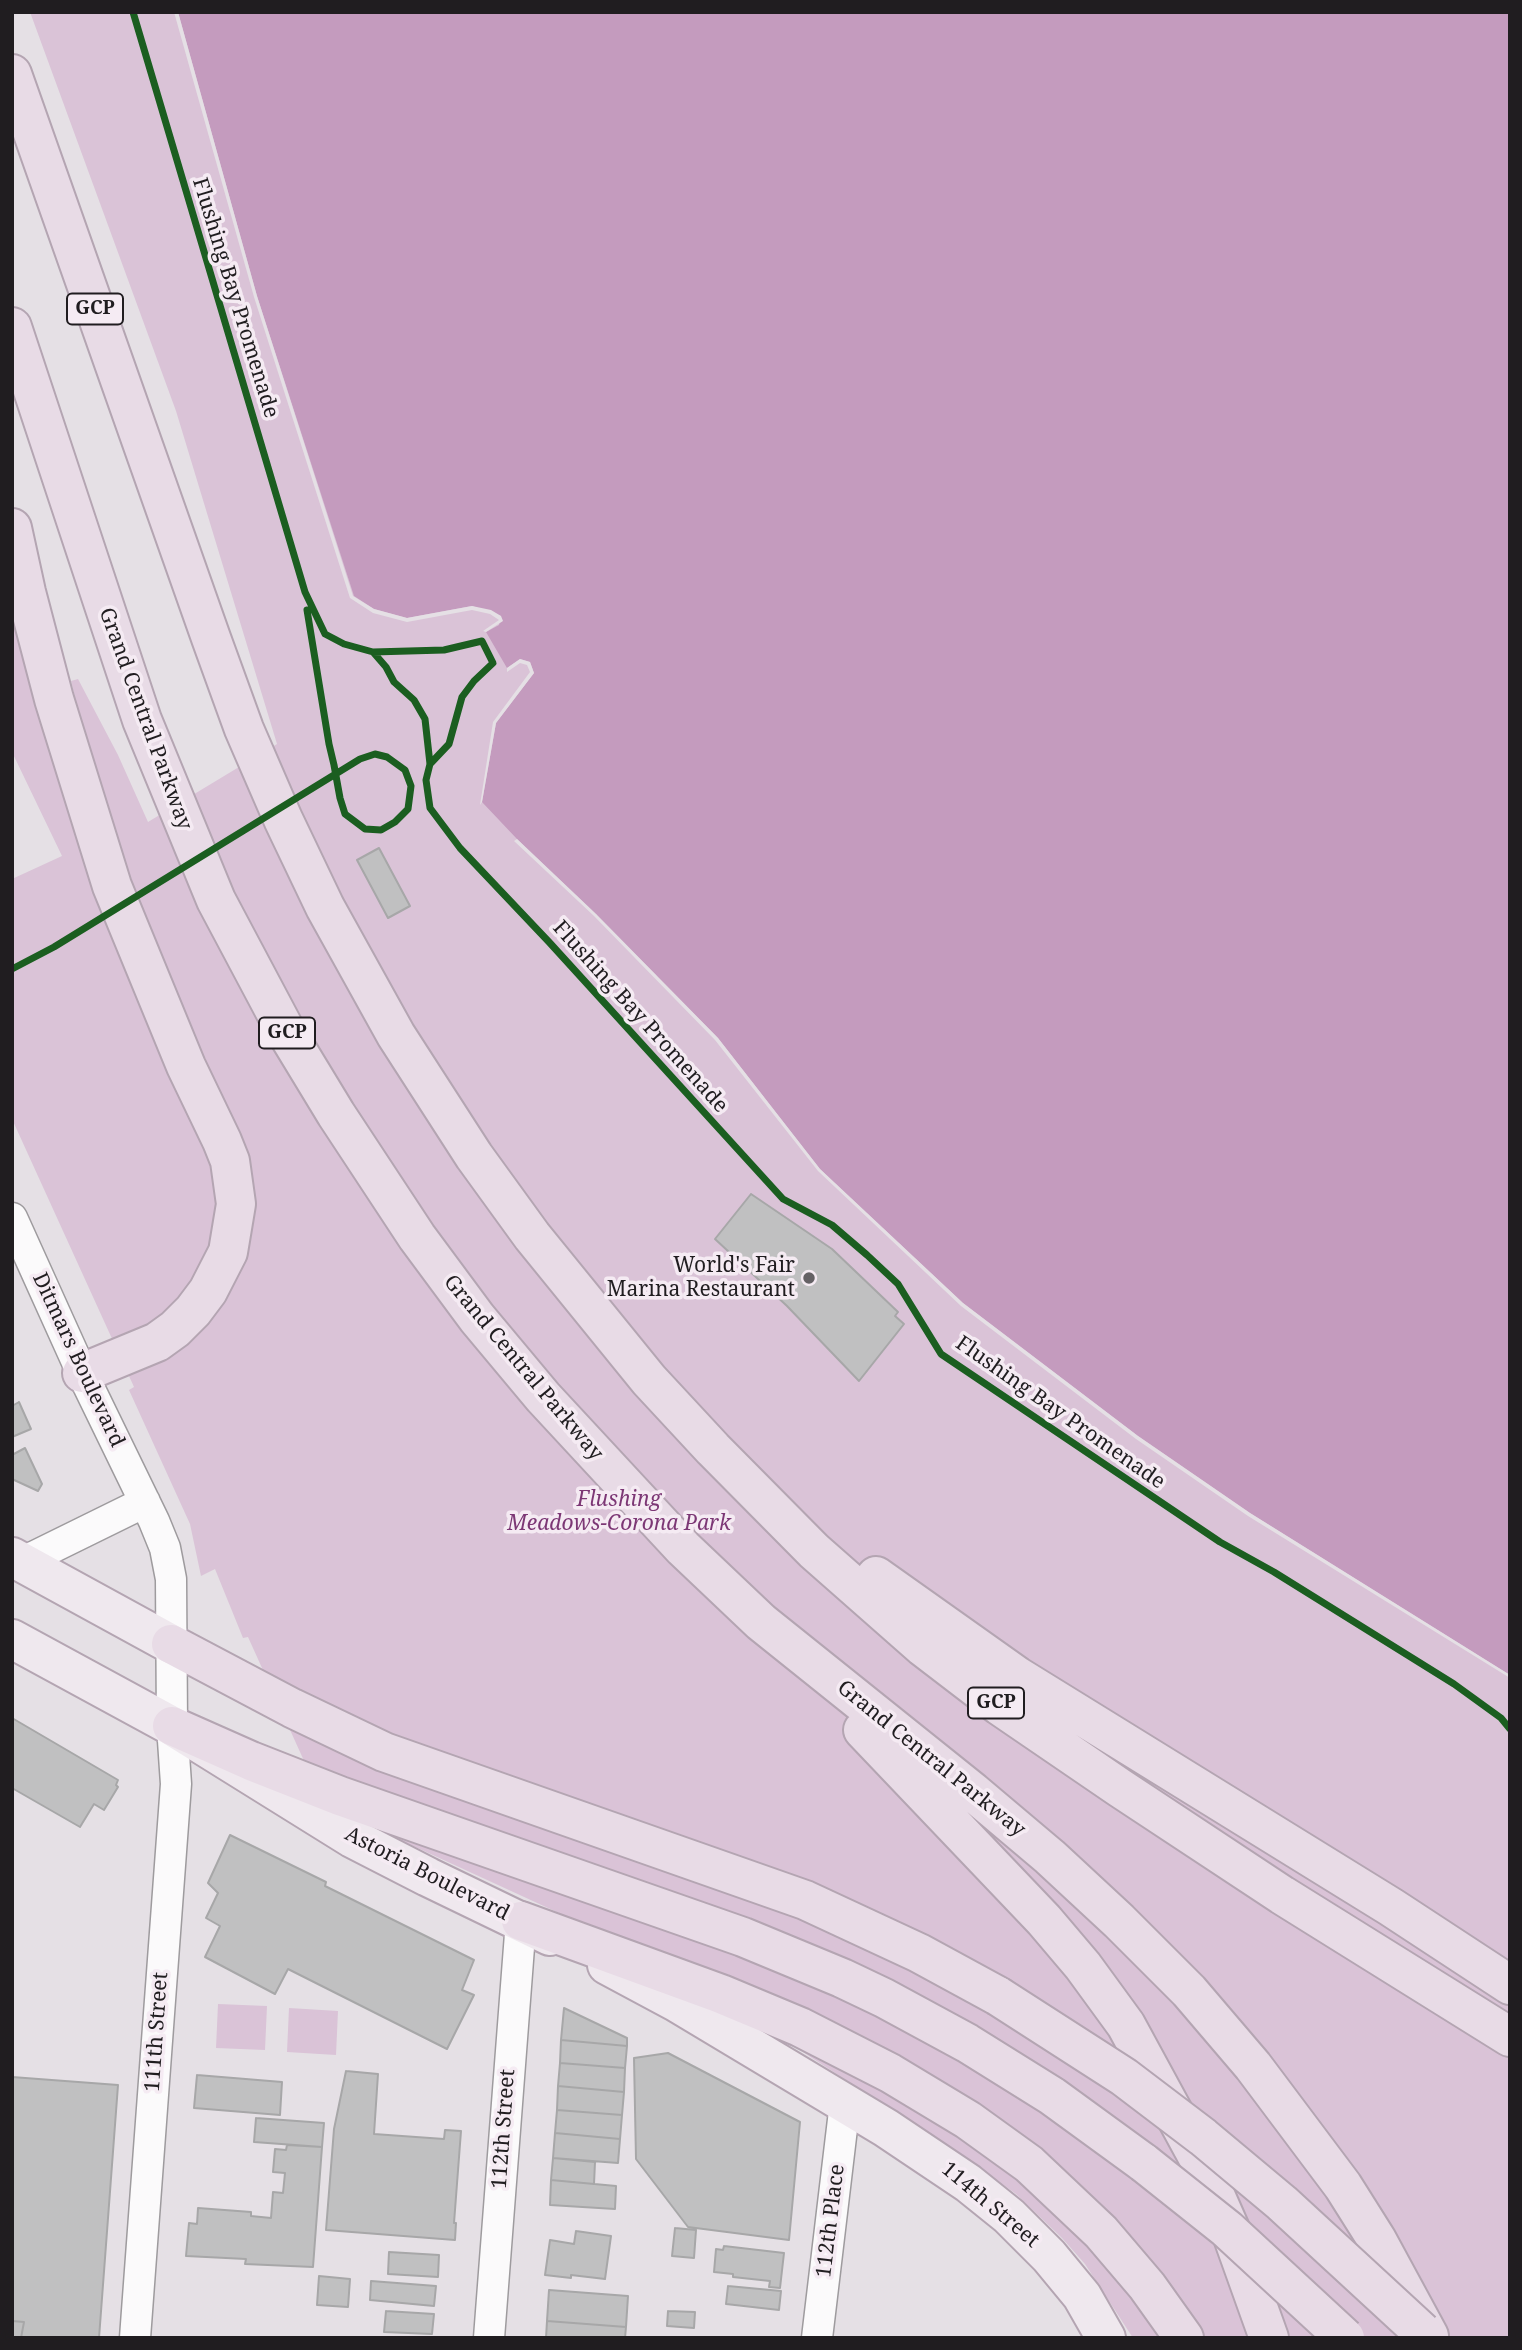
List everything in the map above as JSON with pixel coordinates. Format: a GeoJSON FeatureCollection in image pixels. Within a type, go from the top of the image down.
{"type":"FeatureCollection","features":[{"type":"Feature","properties":{"kind":"highway","name":"GCP"},"geometry":{"type":"LineString","coordinates":[[12,74],[244,729],[283,819],[330,918],[396,1035],[474,1157],[562,1274],[649,1380],[746,1484],[814,1551],[923,1647],[1000,1706],[1079,1761],[1282,1895],[1510,2037]]}},
{"type":"Feature","properties":{"kind":"highway","name":"Grand Central Parkway"},"geometry":{"type":"LineString","coordinates":[[12,327],[146,731],[216,900],[285,1030],[388,1196],[477,1318],[543,1398],[683,1548],[761,1622],[974,1792],[1050,1857],[1119,1921],[1188,1991],[1253,2066],[1343,2186],[1377,2240],[1427,2336]]}},
{"type":"Feature","properties":{"kind":"highway"},"geometry":{"type":"LineString","coordinates":[[12,528],[54,699],[112,886],[176,1041],[230,1161],[236,1205],[228,1252],[208,1291],[193,1311],[157,1342],[82,1373]]}},
{"type":"Feature","properties":{"kind":"highway","name":"GCP"},"geometry":{"type":"LineString","coordinates":[[562,1274],[653,1375],[754,1475],[828,1538],[904,1597],[980,1652],[1060,1704],[1350,1881],[1510,1985]]}},
{"type":"Feature","properties":{"kind":"highway"},"geometry":{"type":"LineString","coordinates":[[761,1622],[1044,1920],[1083,1966],[1126,2025],[1202,2165],[1230,2229],[1269,2338]]}},
{"type":"Feature","properties":{"kind":"highway"},"geometry":{"type":"LineString","coordinates":[[171,1644],[292,1708],[384,1752],[805,1900],[919,1953],[998,1996],[1124,2077],[1203,2137],[1282,2203],[1427,2336]]}},
{"type":"Feature","properties":{"kind":"highway"},"geometry":{"type":"LineString","coordinates":[[172,1726],[340,1796],[743,1937],[884,1998],[967,2043],[1052,2096],[1144,2163],[1227,2230],[1345,2338]]}},
{"type":"Feature","properties":{"kind":"highway"},"geometry":{"type":"LineString","coordinates":[[1350,1881],[1510,1971]]}},
{"type":"Feature","properties":{"kind":"highway"},"geometry":{"type":"LineString","coordinates":[[521,1921],[800,2026],[890,2073],[959,2114],[1009,2148],[1066,2197],[1133,2268],[1184,2338]]}},
{"type":"Feature","properties":{"kind":"main road"},"geometry":{"type":"LineString","coordinates":[[18,1559],[171,1644]]}},
{"type":"Feature","properties":{"kind":"main road","name":"Astoria Boulevard"},"geometry":{"type":"LineString","coordinates":[[12,1639],[172,1726],[352,1838],[521,1921],[676,2002],[845,2103]]}},
{"type":"Feature","properties":{"kind":"main road","name":"114th Street"},"geometry":{"type":"LineString","coordinates":[[845,2103],[944,2165],[1009,2216],[1061,2269],[1090,2309],[1106,2338]]}},
{"type":"Feature","properties":{"kind":"street","name":"Ditmars Boulevard"},"geometry":{"type":"LineString","coordinates":[[12,1217],[82,1373],[160,1535],[171,1579],[172,1726]]}},
{"type":"Feature","properties":{"kind":"street"},"geometry":{"type":"LineString","coordinates":[[18,1559],[145,1502]]}},
{"type":"Feature","properties":{"kind":"street","name":"111th Street"},"geometry":{"type":"LineString","coordinates":[[135,2338],[176,1784],[172,1726]]}},
{"type":"Feature","properties":{"kind":"street","name":"112th Street"},"geometry":{"type":"LineString","coordinates":[[489,2338],[521,1921]]}},
{"type":"Feature","properties":{"kind":"street","name":"112th Place"},"geometry":{"type":"LineString","coordinates":[[817,2338],[845,2103]]}},
{"type":"Feature","properties":{"kind":"green space","name":"Flushing Meadows-Corona Park"},"geometry":{"type":"Polygon","coordinates":[[[30,12],[532,12],[1510,1619],[1510,2338],[1133,2338],[1085,2264],[1062,2238],[1016,2194],[962,2155],[659,1959],[324,1805],[248,1637],[243,1638],[215,1569],[201,1576],[190,1524],[129,1390],[134,1387],[12,1119],[12,879],[62,856],[12,752],[12,591],[105,821],[71,681],[78,679],[118,755],[148,822],[277,744],[176,411],[30,12]]]}},
{"type":"Feature","properties":{"kind":"green space"},"geometry":{"type":"Polygon","coordinates":[[[218,2004],[267,2006],[265,2050],[216,2048],[218,2004]]]}},
{"type":"Feature","properties":{"kind":"green space"},"geometry":{"type":"Polygon","coordinates":[[[289,2008],[338,2011],[336,2055],[287,2052],[289,2008]]]}},
{"type":"Feature","properties":{"kind":"shaded area"},"geometry":{"type":"Polygon","coordinates":[[[178,12],[1510,12],[1510,1675],[1250,1513],[1138,1436],[963,1303],[820,1169],[718,1038],[482,802],[496,723],[534,673],[530,662],[520,659],[507,668],[486,632],[499,625],[501,616],[472,606],[407,618],[374,609],[354,596],[257,296],[178,12]]]}},
{"type":"Feature","properties":{"kind":"pier"},"geometry":{"type":"Polygon","coordinates":[[[174,12],[178,12],[257,296],[353,596],[374,609],[407,618],[472,606],[491,610],[501,616],[503,621],[486,632],[483,631],[499,620],[490,614],[472,610],[407,622],[373,613],[350,598],[254,297],[174,12]]]}},
{"type":"Feature","properties":{"kind":"pier"},"geometry":{"type":"Polygon","coordinates":[[[520,659],[530,662],[534,673],[496,723],[480,805],[493,722],[530,672],[527,665],[520,663],[507,672],[507,668],[520,659]]]}},
{"type":"Feature","properties":{"kind":"pier"},"geometry":{"type":"Polygon","coordinates":[[[517,839],[596,914],[718,1038],[820,1169],[963,1303],[1138,1436],[1250,1513],[1510,1675],[1510,1678],[1248,1516],[1136,1439],[961,1306],[818,1171],[715,1040],[594,916],[514,841],[517,839]]]}},
{"type":"Feature","properties":{"kind":"building"},"geometry":{"type":"Polygon","coordinates":[[[379,848],[410,906],[388,918],[357,860],[379,848]]]}},
{"type":"Feature","properties":{"kind":"building","name":"World's Fair Marina Restaurant"},"geometry":{"type":"Polygon","coordinates":[[[751,1194],[832,1249],[898,1312],[895,1316],[904,1324],[859,1381],[787,1306],[715,1239],[751,1194]]]}},
{"type":"Feature","properties":{"kind":"building"},"geometry":{"type":"Polygon","coordinates":[[[19,1402],[31,1429],[12,1437],[12,1406],[19,1402]]]}},
{"type":"Feature","properties":{"kind":"building"},"geometry":{"type":"Polygon","coordinates":[[[25,1448],[42,1484],[38,1491],[12,1479],[12,1455],[25,1448]]]}},
{"type":"Feature","properties":{"kind":"building"},"geometry":{"type":"Polygon","coordinates":[[[12,1718],[118,1780],[118,1787],[104,1810],[94,1804],[80,1827],[12,1788],[12,1718]]]}},
{"type":"Feature","properties":{"kind":"building"},"geometry":{"type":"Polygon","coordinates":[[[230,1835],[474,1960],[462,1990],[474,1995],[447,2049],[288,1969],[275,1994],[205,1957],[220,1926],[206,1918],[218,1893],[208,1883],[230,1835]]]}},
{"type":"Feature","properties":{"kind":"building"},"geometry":{"type":"Polygon","coordinates":[[[564,2008],[627,2038],[627,2046],[561,2040],[564,2008]]]}},
{"type":"Feature","properties":{"kind":"building"},"geometry":{"type":"Polygon","coordinates":[[[561,2040],[627,2046],[625,2068],[560,2063],[561,2040]]]}},
{"type":"Feature","properties":{"kind":"building"},"geometry":{"type":"Polygon","coordinates":[[[668,2053],[800,2122],[789,2240],[688,2227],[636,2159],[634,2058],[668,2053]]]}},
{"type":"Feature","properties":{"kind":"building"},"geometry":{"type":"Polygon","coordinates":[[[560,2063],[625,2068],[624,2092],[558,2086],[560,2063]]]}},
{"type":"Feature","properties":{"kind":"building"},"geometry":{"type":"Polygon","coordinates":[[[346,2071],[378,2074],[374,2134],[444,2139],[445,2130],[461,2131],[455,2240],[326,2230],[334,2129],[346,2071]]]}},
{"type":"Feature","properties":{"kind":"building"},"geometry":{"type":"Polygon","coordinates":[[[197,2075],[282,2082],[280,2115],[194,2108],[197,2075]]]}},
{"type":"Feature","properties":{"kind":"building"},"geometry":{"type":"Polygon","coordinates":[[[12,2077],[118,2085],[99,2338],[21,2338],[24,2322],[12,2321],[12,2077]]]}},
{"type":"Feature","properties":{"kind":"building"},"geometry":{"type":"Polygon","coordinates":[[[558,2086],[624,2092],[622,2115],[557,2110],[558,2086]]]}},
{"type":"Feature","properties":{"kind":"building"},"geometry":{"type":"Polygon","coordinates":[[[557,2110],[622,2115],[620,2139],[555,2133],[557,2110]]]}},
{"type":"Feature","properties":{"kind":"building"},"geometry":{"type":"Polygon","coordinates":[[[256,2118],[324,2123],[322,2147],[254,2142],[256,2118]]]}},
{"type":"Feature","properties":{"kind":"building"},"geometry":{"type":"Polygon","coordinates":[[[555,2133],[620,2139],[618,2163],[553,2158],[555,2133]]]}},
{"type":"Feature","properties":{"kind":"building"},"geometry":{"type":"Polygon","coordinates":[[[287,2145],[322,2147],[313,2267],[245,2264],[246,2259],[186,2256],[189,2223],[197,2224],[198,2208],[251,2212],[251,2216],[271,2218],[273,2192],[283,2193],[285,2173],[273,2172],[275,2149],[286,2150],[287,2145]]]}},
{"type":"Feature","properties":{"kind":"building"},"geometry":{"type":"Polygon","coordinates":[[[553,2158],[595,2162],[594,2184],[551,2180],[553,2158]]]}},
{"type":"Feature","properties":{"kind":"building"},"geometry":{"type":"Polygon","coordinates":[[[551,2180],[616,2186],[615,2209],[550,2205],[551,2180]]]}},
{"type":"Feature","properties":{"kind":"building"},"geometry":{"type":"Polygon","coordinates":[[[675,2228],[696,2230],[694,2258],[672,2256],[675,2228]]]}},
{"type":"Feature","properties":{"kind":"building"},"geometry":{"type":"Polygon","coordinates":[[[576,2231],[611,2236],[605,2279],[545,2275],[550,2240],[574,2244],[576,2231]]]}},
{"type":"Feature","properties":{"kind":"building"},"geometry":{"type":"Polygon","coordinates":[[[724,2246],[784,2253],[780,2288],[769,2287],[770,2281],[714,2272],[716,2249],[723,2250],[724,2246]]]}},
{"type":"Feature","properties":{"kind":"building"},"geometry":{"type":"Polygon","coordinates":[[[389,2252],[439,2255],[438,2277],[388,2274],[389,2252]]]}},
{"type":"Feature","properties":{"kind":"building"},"geometry":{"type":"Polygon","coordinates":[[[319,2276],[350,2279],[348,2307],[317,2305],[319,2276]]]}},
{"type":"Feature","properties":{"kind":"building"},"geometry":{"type":"Polygon","coordinates":[[[371,2281],[436,2286],[434,2306],[370,2300],[371,2281]]]}},
{"type":"Feature","properties":{"kind":"building"},"geometry":{"type":"Polygon","coordinates":[[[728,2286],[781,2291],[779,2310],[726,2304],[728,2286]]]}},
{"type":"Feature","properties":{"kind":"building"},"geometry":{"type":"Polygon","coordinates":[[[549,2290],[628,2296],[626,2327],[547,2321],[549,2290]]]}},
{"type":"Feature","properties":{"kind":"building"},"geometry":{"type":"Polygon","coordinates":[[[386,2311],[434,2314],[432,2334],[384,2332],[386,2311]]]}},
{"type":"Feature","properties":{"kind":"building"},"geometry":{"type":"Polygon","coordinates":[[[668,2311],[695,2312],[694,2328],[667,2326],[668,2311]]]}},
{"type":"Feature","properties":{"kind":"building"},"geometry":{"type":"Polygon","coordinates":[[[12,2321],[24,2322],[21,2338],[12,2338],[12,2321]]]}},
{"type":"Feature","properties":{"kind":"building"},"geometry":{"type":"Polygon","coordinates":[[[547,2321],[626,2327],[625,2338],[546,2338],[547,2321]]]}},
{"type":"Feature","properties":{"kind":"cycle path","name":"Flushing Bay Promenade"},"geometry":{"type":"LineString","coordinates":[[133,12],[305,592],[325,634],[344,644],[373,652],[394,682],[414,700],[425,719],[430,764],[426,780],[430,808],[460,848],[783,1199],[832,1225],[898,1284],[941,1354],[1220,1542],[1274,1572],[1454,1684],[1501,1718],[1510,1729]]}},
{"type":"Feature","properties":{"kind":"cycle path"},"geometry":{"type":"LineString","coordinates":[[12,969],[54,947],[360,759],[375,754],[387,757],[405,770],[411,786],[408,809],[395,822],[381,830],[365,829],[345,814],[340,798],[334,765],[329,744],[307,610]]}},
{"type":"Feature","properties":{"kind":"cycle path"},"geometry":{"type":"LineString","coordinates":[[373,652],[444,650],[482,641],[493,663],[462,697],[449,744],[430,764]]}},
{"type":"Feature","properties":{"kind":"place","name":"World's Fair Marina Restaurant"},"geometry":{"type":"Point","coordinates":[809,1278]}}]}
